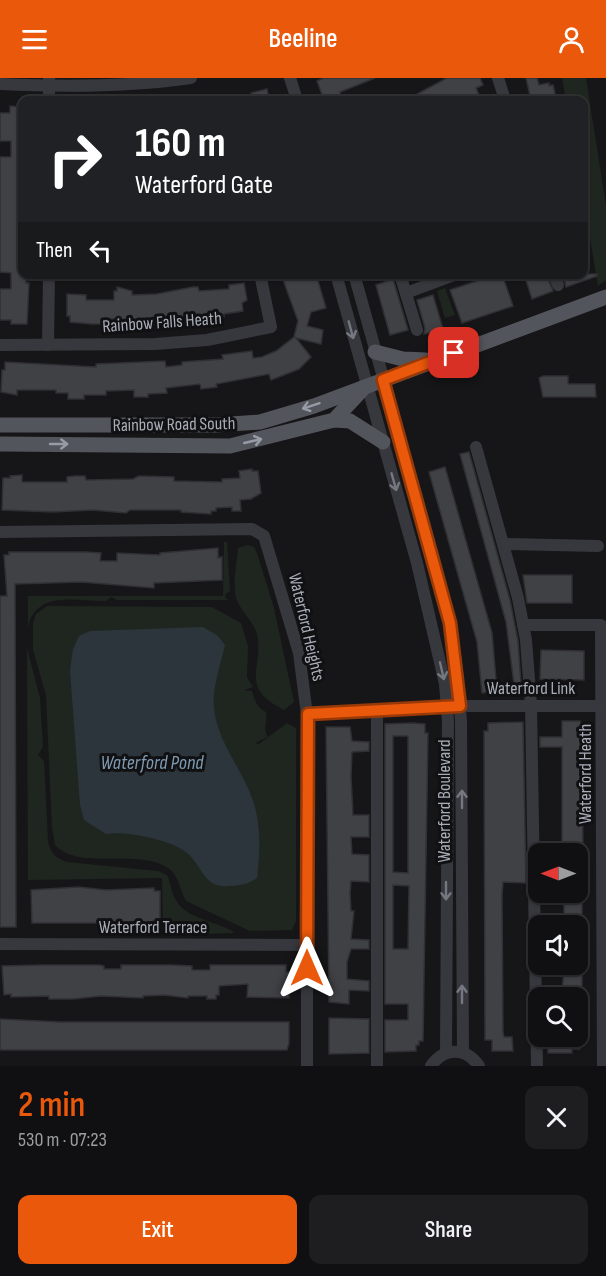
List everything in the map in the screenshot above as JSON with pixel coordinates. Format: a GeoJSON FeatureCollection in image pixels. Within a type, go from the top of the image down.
{"type":"FeatureCollection","features":[{"type":"Feature","properties":{"kind":"main road","name":"Rainbow Road South"},"geometry":{"type":"LineString","coordinates":[[0,425],[216,425],[260,422],[314,406],[432,360],[606,297]]}},
{"type":"Feature","properties":{"kind":"main road"},"geometry":{"type":"LineString","coordinates":[[375,352],[403,359],[432,360]]}},
{"type":"Feature","properties":{"kind":"main road","name":"Rainbow Road South"},"geometry":{"type":"LineString","coordinates":[[0,444],[230,446],[334,420],[366,386]]}},
{"type":"Feature","properties":{"kind":"main road"},"geometry":{"type":"LineString","coordinates":[[334,420],[350,421],[366,429],[382,442]]}},
{"type":"Feature","properties":{"kind":"street"},"geometry":{"type":"LineString","coordinates":[[0,84],[161,82],[191,78]]}},
{"type":"Feature","properties":{"kind":"street"},"geometry":{"type":"LineString","coordinates":[[290,78],[296,96]]}},
{"type":"Feature","properties":{"kind":"street"},"geometry":{"type":"LineString","coordinates":[[498,78],[504,96]]}},
{"type":"Feature","properties":{"kind":"street"},"geometry":{"type":"LineString","coordinates":[[48,345],[49,279]]}},
{"type":"Feature","properties":{"kind":"street","name":"Rainbow Falls Heath"},"geometry":{"type":"LineString","coordinates":[[0,345],[155,344],[207,340],[271,327],[261,279]]}},
{"type":"Feature","properties":{"kind":"street","name":"Waterford Boulevard"},"geometry":{"type":"LineString","coordinates":[[337,279],[417,563],[445,684],[447,706],[446,1052]]}},
{"type":"Feature","properties":{"kind":"street","name":"Waterford Boulevard"},"geometry":{"type":"LineString","coordinates":[[355,279],[450,623],[460,706],[463,1052]]}},
{"type":"Feature","properties":{"kind":"street"},"geometry":{"type":"LineString","coordinates":[[402,279],[417,330]]}},
{"type":"Feature","properties":{"kind":"street"},"geometry":{"type":"LineString","coordinates":[[406,293],[444,279]]}},
{"type":"Feature","properties":{"kind":"street"},"geometry":{"type":"LineString","coordinates":[[476,447],[523,624],[531,705],[537,1066]]}},
{"type":"Feature","properties":{"kind":"street","name":"Waterford Heights"},"geometry":{"type":"LineString","coordinates":[[0,532],[257,530],[267,541],[298,653],[308,714],[307,1066]]}},
{"type":"Feature","properties":{"kind":"street"},"geometry":{"type":"LineString","coordinates":[[503,544],[598,546]]}},
{"type":"Feature","properties":{"kind":"street","name":"Waterford Heath"},"geometry":{"type":"LineString","coordinates":[[523,624],[601,625],[605,1002],[603,1066]]}},
{"type":"Feature","properties":{"kind":"street","name":"Waterford Link"},"geometry":{"type":"LineString","coordinates":[[308,714],[447,706],[602,706]]}},
{"type":"Feature","properties":{"kind":"street"},"geometry":{"type":"LineString","coordinates":[[377,710],[377,1066]]}},
{"type":"Feature","properties":{"kind":"street","name":"Waterford Terrace"},"geometry":{"type":"LineString","coordinates":[[0,944],[307,945]]}},
{"type":"Feature","properties":{"kind":"street"},"geometry":{"type":"LineString","coordinates":[[430,1065],[446,1052],[463,1052],[477,1063],[487,1066]]}},
{"type":"Feature","properties":{"kind":"shaded area"},"geometry":{"type":"Polygon","coordinates":[[[562,78],[586,78],[606,206],[606,280],[598,286],[588,226],[588,96],[565,96],[562,78]]]}},
{"type":"Feature","properties":{"kind":"shaded area"},"geometry":{"type":"Polygon","coordinates":[[[445,288],[455,315],[445,318],[437,291],[445,288]]]}},
{"type":"Feature","properties":{"kind":"shaded area"},"geometry":{"type":"Polygon","coordinates":[[[224,542],[227,542],[230,592],[226,593],[225,598],[229,600],[117,600],[111,597],[106,601],[58,600],[39,608],[32,616],[28,628],[28,596],[223,596],[224,542]]]}},
{"type":"Feature","properties":{"kind":"shaded area"},"geometry":{"type":"Polygon","coordinates":[[[248,545],[254,547],[257,553],[274,608],[294,702],[284,710],[271,702],[258,687],[256,679],[257,634],[236,598],[238,548],[248,545]]]}},
{"type":"Feature","properties":{"kind":"shaded area"},"geometry":{"type":"Polygon","coordinates":[[[47,606],[212,607],[241,623],[248,646],[247,677],[253,687],[244,690],[252,691],[256,703],[266,712],[265,731],[268,737],[255,743],[259,744],[287,723],[296,728],[296,921],[292,930],[250,931],[186,901],[172,871],[159,864],[145,860],[80,857],[67,853],[55,845],[52,827],[46,695],[33,650],[33,624],[36,614],[47,606]]]}},
{"type":"Feature","properties":{"kind":"shaded area"},"geometry":{"type":"Polygon","coordinates":[[[27,648],[40,698],[43,747],[38,755],[44,761],[48,841],[52,852],[67,862],[158,871],[167,875],[175,899],[182,908],[196,917],[235,933],[163,935],[162,878],[28,880],[27,648]]]}},
{"type":"Feature","properties":{"kind":"water","name":"Waterford Pond"},"geometry":{"type":"Polygon","coordinates":[[[203,627],[218,636],[225,645],[215,685],[216,722],[250,792],[258,822],[257,878],[238,885],[214,884],[208,880],[190,855],[166,842],[134,835],[106,834],[84,820],[80,805],[70,670],[73,649],[79,636],[90,631],[203,627]]]}},
{"type":"Feature","properties":{"kind":"building"},"geometry":{"type":"Polygon","coordinates":[[[324,78],[375,78],[340,92],[341,96],[323,96],[317,81],[324,78]]]}},
{"type":"Feature","properties":{"kind":"building"},"geometry":{"type":"Polygon","coordinates":[[[447,78],[480,78],[483,85],[476,88],[479,95],[477,96],[413,96],[447,78]]]}},
{"type":"Feature","properties":{"kind":"building"},"geometry":{"type":"Polygon","coordinates":[[[526,78],[537,78],[539,85],[549,83],[549,86],[553,85],[556,96],[530,96],[526,78]]]}},
{"type":"Feature","properties":{"kind":"building"},"geometry":{"type":"Polygon","coordinates":[[[267,89],[268,96],[252,96],[251,93],[267,89]]]}},
{"type":"Feature","properties":{"kind":"building"},"geometry":{"type":"Polygon","coordinates":[[[10,106],[18,107],[18,279],[26,279],[26,283],[29,283],[27,324],[11,324],[11,320],[0,320],[0,289],[11,289],[11,273],[0,272],[0,157],[11,157],[11,141],[0,141],[0,113],[10,113],[10,106]]]}},
{"type":"Feature","properties":{"kind":"building"},"geometry":{"type":"Polygon","coordinates":[[[588,274],[597,274],[597,276],[566,287],[564,279],[588,279],[588,274]]]}},
{"type":"Feature","properties":{"kind":"building"},"geometry":{"type":"Polygon","coordinates":[[[283,279],[317,279],[326,308],[311,312],[307,326],[323,330],[321,344],[296,338],[311,357],[299,369],[271,380],[269,374],[216,384],[217,387],[201,389],[200,384],[166,388],[167,393],[148,394],[148,397],[134,397],[134,390],[106,391],[106,395],[84,395],[84,399],[68,399],[68,393],[56,393],[56,390],[17,390],[17,395],[1,392],[2,370],[5,370],[5,362],[96,367],[96,364],[165,361],[166,367],[182,365],[182,362],[223,359],[222,355],[252,351],[253,358],[262,357],[276,351],[294,337],[298,321],[283,279]]]}},
{"type":"Feature","properties":{"kind":"building"},"geometry":{"type":"Polygon","coordinates":[[[393,279],[408,330],[390,335],[376,285],[393,279]]]}},
{"type":"Feature","properties":{"kind":"building"},"geometry":{"type":"Polygon","coordinates":[[[483,279],[504,279],[513,306],[462,323],[450,290],[483,279]]]}},
{"type":"Feature","properties":{"kind":"building"},"geometry":{"type":"Polygon","coordinates":[[[526,279],[548,279],[553,291],[532,299],[526,279]]]}},
{"type":"Feature","properties":{"kind":"building"},"geometry":{"type":"Polygon","coordinates":[[[244,283],[247,300],[242,303],[243,311],[224,314],[224,317],[121,323],[121,319],[105,319],[105,324],[92,324],[70,322],[70,316],[67,316],[67,294],[86,295],[86,300],[114,300],[114,291],[117,291],[117,287],[132,291],[132,295],[157,294],[193,287],[198,287],[199,291],[229,289],[229,285],[244,283]]]}},
{"type":"Feature","properties":{"kind":"building"},"geometry":{"type":"Polygon","coordinates":[[[433,295],[443,329],[424,334],[425,328],[417,300],[433,295]]]}},
{"type":"Feature","properties":{"kind":"building"},"geometry":{"type":"Polygon","coordinates":[[[568,376],[568,384],[595,384],[596,397],[543,397],[539,378],[568,376]]]}},
{"type":"Feature","properties":{"kind":"building"},"geometry":{"type":"Polygon","coordinates":[[[469,452],[510,600],[518,641],[521,684],[514,684],[506,622],[460,454],[469,452]]]}},
{"type":"Feature","properties":{"kind":"building"},"geometry":{"type":"Polygon","coordinates":[[[445,467],[492,633],[497,691],[482,693],[477,642],[429,472],[445,467]]]}},
{"type":"Feature","properties":{"kind":"building"},"geometry":{"type":"Polygon","coordinates":[[[252,469],[252,471],[258,471],[261,493],[251,499],[240,500],[241,511],[232,511],[232,507],[216,508],[216,511],[211,511],[211,514],[181,512],[181,510],[130,510],[126,513],[93,510],[53,512],[2,510],[3,478],[11,478],[10,476],[22,475],[22,482],[67,482],[67,477],[75,476],[85,476],[86,480],[133,479],[139,476],[174,477],[174,481],[222,482],[222,479],[240,478],[239,471],[252,469]]]}},
{"type":"Feature","properties":{"kind":"building"},"geometry":{"type":"Polygon","coordinates":[[[218,548],[218,558],[222,557],[222,580],[154,583],[154,588],[81,582],[15,584],[16,927],[0,927],[0,596],[7,596],[4,555],[9,555],[9,552],[86,552],[101,553],[100,561],[117,561],[117,553],[160,555],[160,553],[218,548]]]}},
{"type":"Feature","properties":{"kind":"building"},"geometry":{"type":"Polygon","coordinates":[[[523,575],[572,575],[572,603],[527,603],[523,575]]]}},
{"type":"Feature","properties":{"kind":"building"},"geometry":{"type":"Polygon","coordinates":[[[541,650],[584,651],[584,680],[540,679],[541,650]]]}},
{"type":"Feature","properties":{"kind":"building"},"geometry":{"type":"Polygon","coordinates":[[[562,721],[580,721],[582,727],[583,843],[562,843],[562,747],[540,747],[540,737],[562,737],[562,721]]]}},
{"type":"Feature","properties":{"kind":"building"},"geometry":{"type":"Polygon","coordinates":[[[523,722],[526,883],[503,882],[502,895],[503,1032],[504,1037],[512,1037],[513,1051],[492,1051],[492,1040],[485,1040],[484,731],[488,731],[488,723],[523,722]]]}},
{"type":"Feature","properties":{"kind":"building"},"geometry":{"type":"Polygon","coordinates":[[[385,724],[425,724],[425,733],[428,733],[423,1041],[419,1041],[419,1045],[416,1045],[416,1051],[385,1052],[385,1020],[408,1020],[408,1004],[385,1004],[385,724]],[[393,736],[393,872],[408,873],[408,736],[393,736]],[[393,885],[393,949],[408,949],[409,886],[393,885]]]}},
{"type":"Feature","properties":{"kind":"building"},"geometry":{"type":"Polygon","coordinates":[[[326,727],[350,727],[352,741],[369,742],[369,751],[352,752],[351,776],[353,815],[369,815],[369,837],[351,837],[352,854],[369,855],[369,882],[351,881],[350,893],[351,911],[354,911],[351,939],[369,940],[369,949],[351,949],[347,962],[347,979],[369,981],[369,991],[349,990],[349,1004],[329,1002],[326,727]]]}},
{"type":"Feature","properties":{"kind":"building"},"geometry":{"type":"Polygon","coordinates":[[[78,887],[106,890],[154,888],[154,891],[160,891],[160,921],[153,921],[153,923],[32,923],[31,890],[78,887]]]}},
{"type":"Feature","properties":{"kind":"building"},"geometry":{"type":"Polygon","coordinates":[[[564,903],[582,903],[582,915],[564,915],[564,903]]]}},
{"type":"Feature","properties":{"kind":"building"},"geometry":{"type":"Polygon","coordinates":[[[99,965],[104,966],[104,969],[121,969],[121,965],[172,965],[192,966],[192,970],[210,970],[210,965],[286,965],[286,972],[289,972],[289,998],[247,997],[248,984],[219,986],[219,995],[216,995],[216,999],[207,999],[207,996],[188,996],[188,998],[164,995],[143,996],[143,998],[101,996],[49,999],[49,996],[11,997],[11,994],[4,995],[2,966],[99,965]]]}},
{"type":"Feature","properties":{"kind":"building"},"geometry":{"type":"Polygon","coordinates":[[[563,975],[582,975],[582,987],[563,987],[563,975]]]}},
{"type":"Feature","properties":{"kind":"building"},"geometry":{"type":"Polygon","coordinates":[[[329,1018],[369,1019],[369,1053],[329,1054],[329,1018]]]}},
{"type":"Feature","properties":{"kind":"building"},"geometry":{"type":"Polygon","coordinates":[[[0,1019],[60,1022],[289,1022],[289,1043],[287,1050],[0,1050],[0,1019]]]}},
{"type":"Feature","properties":{"kind":"building"},"geometry":{"type":"Polygon","coordinates":[[[548,1047],[580,1047],[580,1049],[572,1049],[572,1053],[548,1053],[548,1047]]]}},
{"type":"Feature","properties":{"kind":"route"},"geometry":{"type":"LineString","coordinates":[[307,968],[308,714],[460,706],[450,623],[383,380],[454,353]]}}]}
